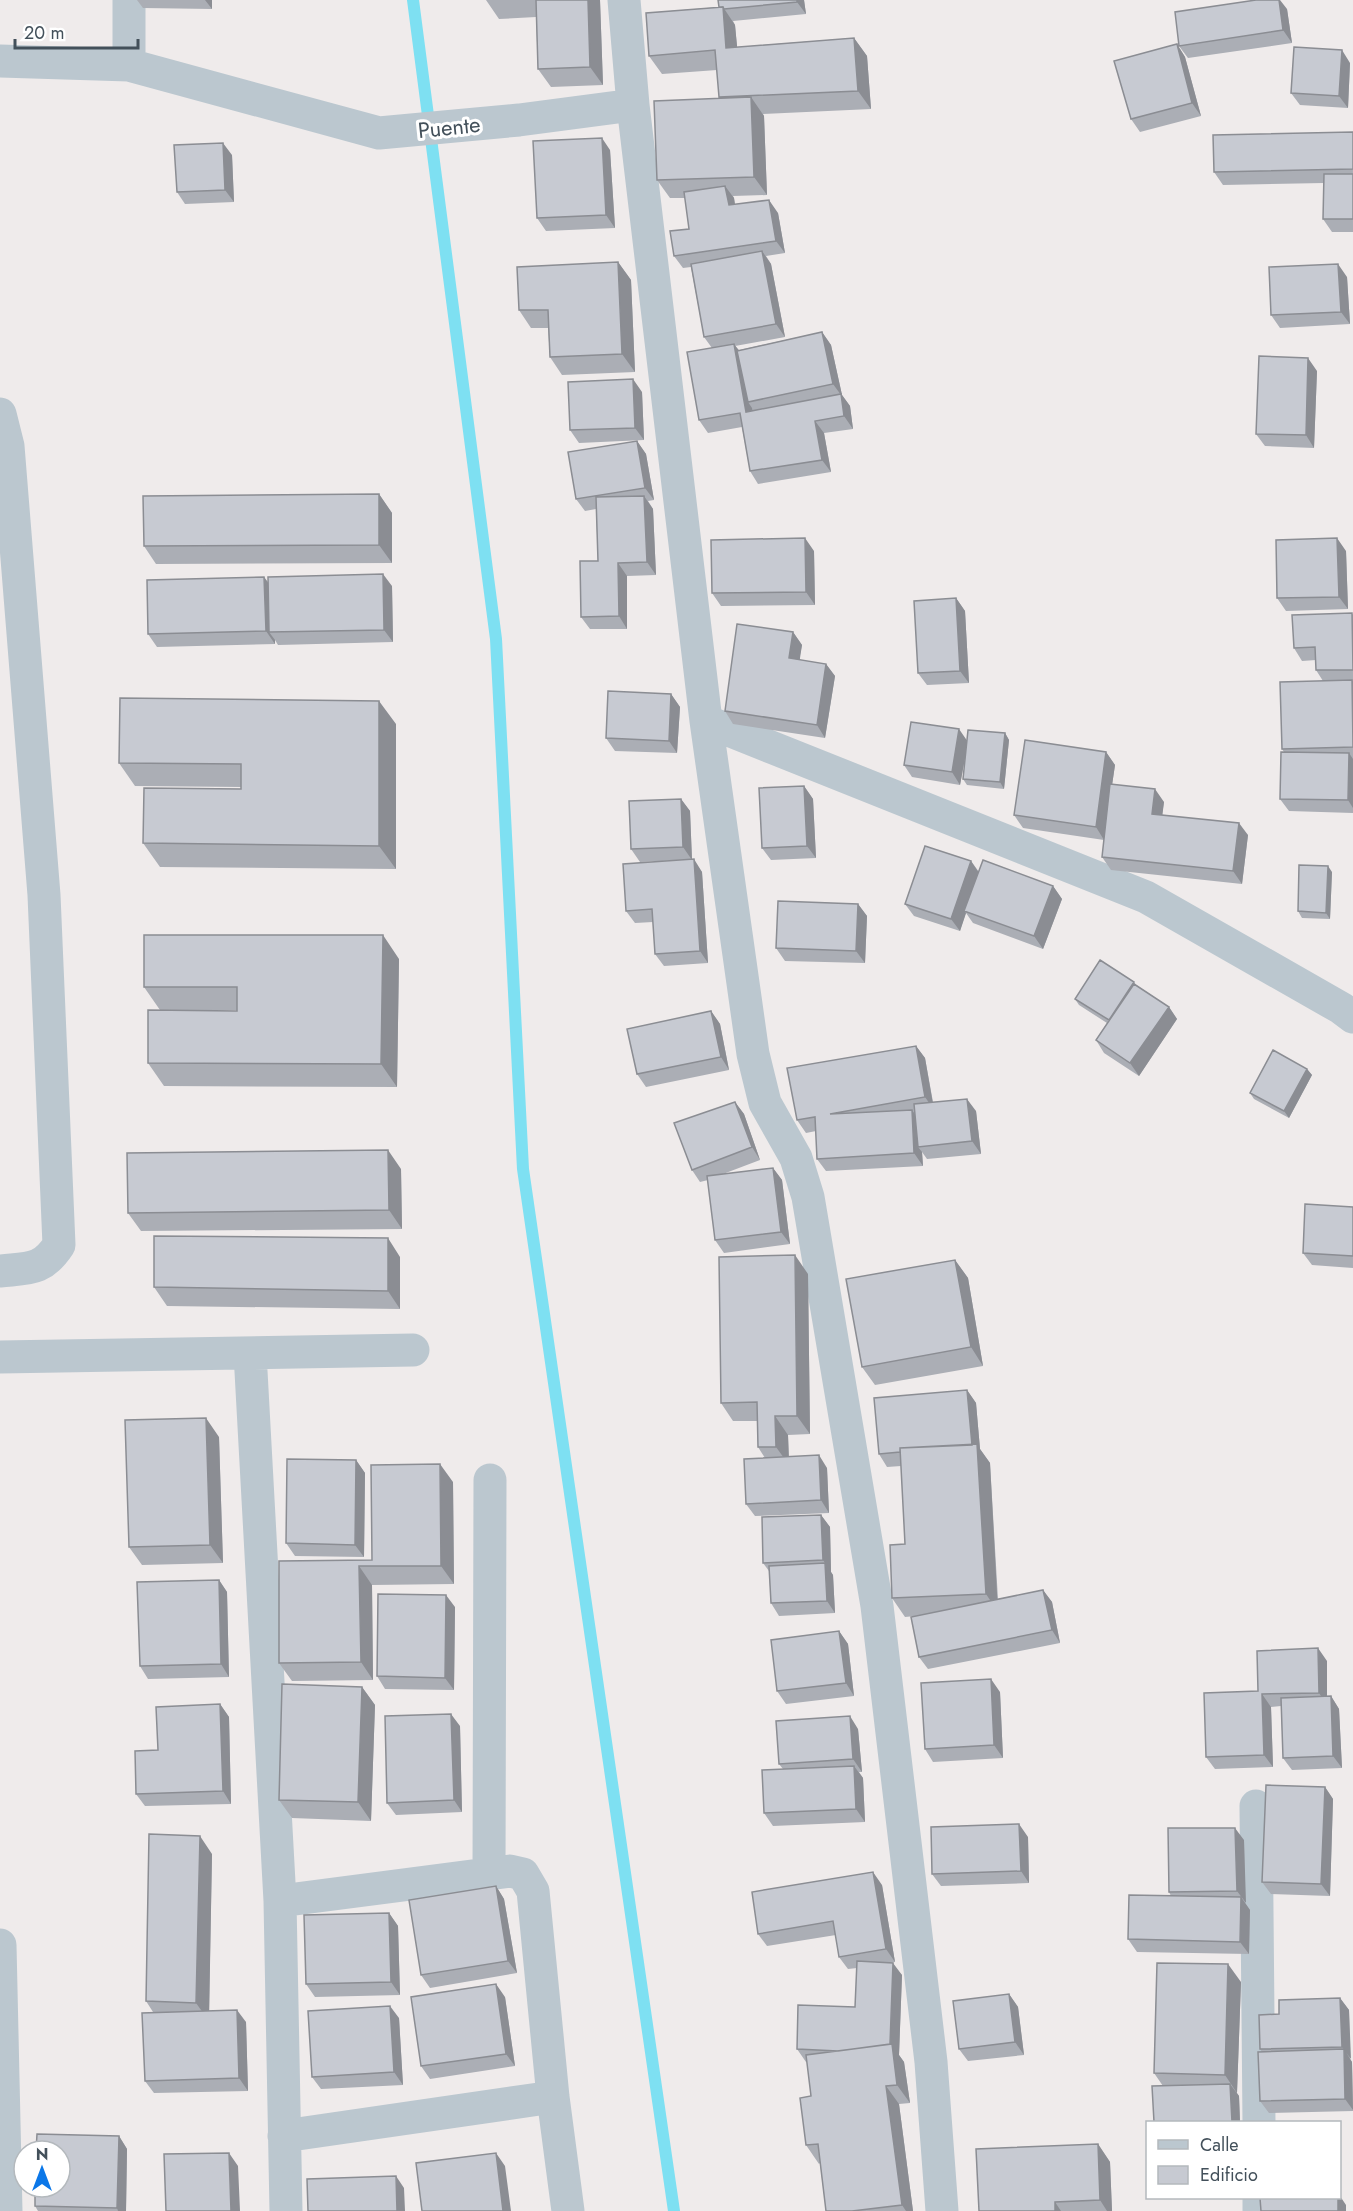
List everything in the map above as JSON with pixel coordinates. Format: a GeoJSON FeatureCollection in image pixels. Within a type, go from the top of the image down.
{"type":"FeatureCollection","features":[{"type":"Feature","properties":{"kind":"street"},"geometry":{"type":"LineString","coordinates":[[0,61],[129,64],[129,0]]}},
{"type":"Feature","properties":{"kind":"street"},"geometry":{"type":"LineString","coordinates":[[624,0],[633,105],[706,721],[753,1054],[765,1102],[796,1158],[808,1197],[877,1606],[931,2062],[942,2211]]}},
{"type":"Feature","properties":{"kind":"street","name":"Puente"},"geometry":{"type":"LineString","coordinates":[[129,64],[379,134],[519,120],[633,105]]}},
{"type":"Feature","properties":{"kind":"street"},"geometry":{"type":"LineString","coordinates":[[0,414],[8,446],[44,894],[59,1245],[49,1260],[29,1268],[0,1271]]}},
{"type":"Feature","properties":{"kind":"street"},"geometry":{"type":"LineString","coordinates":[[706,721],[1146,897],[1349,1008]]}},
{"type":"Feature","properties":{"kind":"street"},"geometry":{"type":"LineString","coordinates":[[0,1357],[413,1350]]}},
{"type":"Feature","properties":{"kind":"street"},"geometry":{"type":"LineString","coordinates":[[250,1353],[280,1901],[286,2211]]}},
{"type":"Feature","properties":{"kind":"street"},"geometry":{"type":"LineString","coordinates":[[489,1480],[489,1874]]}},
{"type":"Feature","properties":{"kind":"street"},"geometry":{"type":"LineString","coordinates":[[1256,1806],[1259,2121]]}},
{"type":"Feature","properties":{"kind":"street"},"geometry":{"type":"LineString","coordinates":[[280,1901],[510,1871],[523,1875],[533,1891],[553,2097],[568,2211]]}},
{"type":"Feature","properties":{"kind":"street"},"geometry":{"type":"LineString","coordinates":[[0,1945],[6,2211]]}},
{"type":"Feature","properties":{"kind":"street"},"geometry":{"type":"LineString","coordinates":[[284,2136],[553,2097]]}},
{"type":"Feature","properties":{"kind":"building"},"geometry":{"type":"Polygon","coordinates":[[[536,0],[588,0],[590,67],[538,69],[536,0]]]}},
{"type":"Feature","properties":{"kind":"building"},"geometry":{"type":"Polygon","coordinates":[[[718,0],[797,0],[797,2],[724,9],[719,7],[718,0]]]}},
{"type":"Feature","properties":{"kind":"building"},"geometry":{"type":"Polygon","coordinates":[[[1256,0],[1279,0],[1283,30],[1179,46],[1175,12],[1256,0]]]}},
{"type":"Feature","properties":{"kind":"building"},"geometry":{"type":"Polygon","coordinates":[[[723,7],[726,48],[854,38],[858,91],[719,97],[715,50],[649,56],[646,13],[723,7]]]}},
{"type":"Feature","properties":{"kind":"building"},"geometry":{"type":"Polygon","coordinates":[[[1177,44],[1192,103],[1131,119],[1114,61],[1177,44]]]}},
{"type":"Feature","properties":{"kind":"building"},"geometry":{"type":"Polygon","coordinates":[[[1294,47],[1342,50],[1339,96],[1291,93],[1294,47]]]}},
{"type":"Feature","properties":{"kind":"building"},"geometry":{"type":"Polygon","coordinates":[[[751,97],[754,177],[657,180],[654,101],[751,97]]]}},
{"type":"Feature","properties":{"kind":"building"},"geometry":{"type":"Polygon","coordinates":[[[1353,132],[1353,169],[1214,172],[1213,135],[1353,132]]]}},
{"type":"Feature","properties":{"kind":"building"},"geometry":{"type":"Polygon","coordinates":[[[602,138],[606,215],[537,218],[533,141],[602,138]]]}},
{"type":"Feature","properties":{"kind":"building"},"geometry":{"type":"Polygon","coordinates":[[[223,143],[225,190],[177,192],[174,145],[223,143]]]}},
{"type":"Feature","properties":{"kind":"building"},"geometry":{"type":"Polygon","coordinates":[[[1324,174],[1353,174],[1353,219],[1323,219],[1324,174]]]}},
{"type":"Feature","properties":{"kind":"building"},"geometry":{"type":"Polygon","coordinates":[[[725,186],[729,205],[769,200],[776,241],[674,256],[670,231],[689,229],[684,192],[725,186]]]}},
{"type":"Feature","properties":{"kind":"building"},"geometry":{"type":"Polygon","coordinates":[[[762,251],[776,324],[704,337],[691,264],[762,251]]]}},
{"type":"Feature","properties":{"kind":"building"},"geometry":{"type":"Polygon","coordinates":[[[618,262],[622,354],[550,357],[548,310],[519,310],[517,267],[618,262]]]}},
{"type":"Feature","properties":{"kind":"building"},"geometry":{"type":"Polygon","coordinates":[[[1338,264],[1341,312],[1271,315],[1269,267],[1338,264]]]}},
{"type":"Feature","properties":{"kind":"building"},"geometry":{"type":"Polygon","coordinates":[[[822,332],[833,384],[748,402],[737,351],[822,332]]]}},
{"type":"Feature","properties":{"kind":"building"},"geometry":{"type":"Polygon","coordinates":[[[734,344],[746,412],[841,394],[844,416],[815,421],[822,460],[750,471],[740,413],[699,420],[687,352],[734,344]]]}},
{"type":"Feature","properties":{"kind":"building"},"geometry":{"type":"Polygon","coordinates":[[[1259,356],[1308,358],[1306,435],[1256,434],[1259,356]]]}},
{"type":"Feature","properties":{"kind":"building"},"geometry":{"type":"Polygon","coordinates":[[[633,379],[635,428],[570,430],[568,382],[633,379]]]}},
{"type":"Feature","properties":{"kind":"building"},"geometry":{"type":"Polygon","coordinates":[[[637,441],[645,488],[576,499],[568,452],[637,441]]]}},
{"type":"Feature","properties":{"kind":"building"},"geometry":{"type":"Polygon","coordinates":[[[379,494],[379,545],[144,546],[143,496],[379,494]]]}},
{"type":"Feature","properties":{"kind":"building"},"geometry":{"type":"Polygon","coordinates":[[[644,496],[647,562],[618,563],[619,616],[581,617],[580,561],[598,561],[596,497],[644,496]]]}},
{"type":"Feature","properties":{"kind":"building"},"geometry":{"type":"Polygon","coordinates":[[[805,538],[806,592],[712,593],[711,540],[805,538]]]}},
{"type":"Feature","properties":{"kind":"building"},"geometry":{"type":"Polygon","coordinates":[[[1337,538],[1339,597],[1277,598],[1276,540],[1337,538]]]}},
{"type":"Feature","properties":{"kind":"building"},"geometry":{"type":"Polygon","coordinates":[[[383,574],[384,630],[269,632],[268,577],[383,574]]]}},
{"type":"Feature","properties":{"kind":"building"},"geometry":{"type":"Polygon","coordinates":[[[264,577],[266,631],[148,634],[147,580],[264,577]]]}},
{"type":"Feature","properties":{"kind":"building"},"geometry":{"type":"Polygon","coordinates":[[[956,598],[960,671],[918,673],[914,601],[956,598]]]}},
{"type":"Feature","properties":{"kind":"building"},"geometry":{"type":"Polygon","coordinates":[[[1352,613],[1353,670],[1316,670],[1315,647],[1294,648],[1292,615],[1352,613]]]}},
{"type":"Feature","properties":{"kind":"building"},"geometry":{"type":"Polygon","coordinates":[[[737,624],[793,632],[789,658],[826,664],[817,725],[725,711],[737,624]]]}},
{"type":"Feature","properties":{"kind":"building"},"geometry":{"type":"Polygon","coordinates":[[[1352,680],[1353,747],[1282,749],[1280,682],[1352,680]]]}},
{"type":"Feature","properties":{"kind":"building"},"geometry":{"type":"Polygon","coordinates":[[[608,691],[671,694],[669,741],[606,738],[608,691]]]}},
{"type":"Feature","properties":{"kind":"building"},"geometry":{"type":"Polygon","coordinates":[[[120,698],[379,701],[379,846],[143,843],[144,788],[241,789],[241,764],[119,763],[120,698]]]}},
{"type":"Feature","properties":{"kind":"building"},"geometry":{"type":"Polygon","coordinates":[[[911,722],[959,729],[952,772],[904,765],[911,722]]]}},
{"type":"Feature","properties":{"kind":"building"},"geometry":{"type":"Polygon","coordinates":[[[968,730],[1005,733],[1000,782],[963,779],[968,730]]]}},
{"type":"Feature","properties":{"kind":"building"},"geometry":{"type":"Polygon","coordinates":[[[1025,740],[1106,752],[1096,827],[1014,815],[1025,740]]]}},
{"type":"Feature","properties":{"kind":"building"},"geometry":{"type":"Polygon","coordinates":[[[1281,752],[1349,753],[1348,800],[1280,799],[1281,752]]]}},
{"type":"Feature","properties":{"kind":"building"},"geometry":{"type":"Polygon","coordinates":[[[1110,784],[1155,789],[1152,814],[1239,823],[1233,871],[1102,857],[1110,784]]]}},
{"type":"Feature","properties":{"kind":"building"},"geometry":{"type":"Polygon","coordinates":[[[804,786],[807,846],[762,848],[759,788],[804,786]]]}},
{"type":"Feature","properties":{"kind":"building"},"geometry":{"type":"Polygon","coordinates":[[[681,799],[683,847],[631,849],[629,801],[681,799]]]}},
{"type":"Feature","properties":{"kind":"building"},"geometry":{"type":"Polygon","coordinates":[[[925,846],[971,861],[951,919],[905,904],[925,846]]]}},
{"type":"Feature","properties":{"kind":"building"},"geometry":{"type":"Polygon","coordinates":[[[694,859],[700,951],[655,954],[652,909],[626,911],[623,864],[694,859]]]}},
{"type":"Feature","properties":{"kind":"building"},"geometry":{"type":"Polygon","coordinates":[[[983,860],[1053,886],[1034,936],[964,911],[983,860]]]}},
{"type":"Feature","properties":{"kind":"building"},"geometry":{"type":"Polygon","coordinates":[[[1299,865],[1328,866],[1326,913],[1298,911],[1299,865]]]}},
{"type":"Feature","properties":{"kind":"building"},"geometry":{"type":"Polygon","coordinates":[[[778,901],[858,904],[856,951],[776,948],[778,901]]]}},
{"type":"Feature","properties":{"kind":"building"},"geometry":{"type":"Polygon","coordinates":[[[144,935],[383,935],[381,1064],[148,1063],[148,1010],[237,1011],[237,987],[144,987],[144,935]]]}},
{"type":"Feature","properties":{"kind":"building"},"geometry":{"type":"Polygon","coordinates":[[[1100,960],[1134,982],[1109,1020],[1075,999],[1100,960]]]}},
{"type":"Feature","properties":{"kind":"building"},"geometry":{"type":"Polygon","coordinates":[[[1134,984],[1169,1007],[1130,1063],[1096,1040],[1134,984]]]}},
{"type":"Feature","properties":{"kind":"building"},"geometry":{"type":"Polygon","coordinates":[[[711,1011],[721,1057],[637,1074],[627,1029],[711,1011]]]}},
{"type":"Feature","properties":{"kind":"building"},"geometry":{"type":"Polygon","coordinates":[[[916,1046],[925,1097],[830,1114],[912,1110],[914,1153],[817,1159],[815,1117],[797,1120],[787,1068],[916,1046]]]}},
{"type":"Feature","properties":{"kind":"building"},"geometry":{"type":"Polygon","coordinates":[[[1273,1050],[1307,1069],[1284,1111],[1250,1093],[1273,1050]]]}},
{"type":"Feature","properties":{"kind":"building"},"geometry":{"type":"Polygon","coordinates":[[[967,1099],[972,1141],[918,1147],[914,1104],[967,1099]]]}},
{"type":"Feature","properties":{"kind":"building"},"geometry":{"type":"Polygon","coordinates":[[[735,1102],[752,1147],[692,1170],[674,1123],[735,1102]]]}},
{"type":"Feature","properties":{"kind":"building"},"geometry":{"type":"Polygon","coordinates":[[[388,1150],[389,1210],[128,1213],[127,1153],[388,1150]]]}},
{"type":"Feature","properties":{"kind":"building"},"geometry":{"type":"Polygon","coordinates":[[[773,1168],[781,1232],[715,1240],[707,1176],[773,1168]]]}},
{"type":"Feature","properties":{"kind":"building"},"geometry":{"type":"Polygon","coordinates":[[[1305,1204],[1353,1207],[1353,1256],[1303,1253],[1305,1204]]]}},
{"type":"Feature","properties":{"kind":"building"},"geometry":{"type":"Polygon","coordinates":[[[154,1236],[388,1238],[388,1291],[154,1287],[154,1236]]]}},
{"type":"Feature","properties":{"kind":"building"},"geometry":{"type":"Polygon","coordinates":[[[795,1255],[797,1416],[775,1416],[776,1447],[758,1447],[757,1402],[721,1403],[719,1257],[795,1255]]]}},
{"type":"Feature","properties":{"kind":"building"},"geometry":{"type":"Polygon","coordinates":[[[955,1260],[971,1347],[862,1367],[846,1279],[955,1260]]]}},
{"type":"Feature","properties":{"kind":"building"},"geometry":{"type":"Polygon","coordinates":[[[967,1390],[972,1445],[900,1448],[900,1452],[879,1454],[874,1398],[967,1390]]]}},
{"type":"Feature","properties":{"kind":"building"},"geometry":{"type":"Polygon","coordinates":[[[206,1418],[210,1545],[129,1547],[125,1420],[206,1418]]]}},
{"type":"Feature","properties":{"kind":"building"},"geometry":{"type":"Polygon","coordinates":[[[977,1444],[986,1594],[892,1598],[890,1545],[905,1544],[900,1448],[977,1444]]]}},
{"type":"Feature","properties":{"kind":"building"},"geometry":{"type":"Polygon","coordinates":[[[819,1455],[821,1500],[746,1504],[744,1459],[819,1455]]]}},
{"type":"Feature","properties":{"kind":"building"},"geometry":{"type":"Polygon","coordinates":[[[287,1459],[356,1460],[355,1545],[286,1543],[287,1459]]]}},
{"type":"Feature","properties":{"kind":"building"},"geometry":{"type":"Polygon","coordinates":[[[440,1464],[441,1566],[359,1566],[361,1662],[279,1663],[279,1561],[372,1560],[371,1465],[440,1464]]]}},
{"type":"Feature","properties":{"kind":"building"},"geometry":{"type":"Polygon","coordinates":[[[821,1515],[823,1560],[763,1563],[762,1517],[821,1515]]]}},
{"type":"Feature","properties":{"kind":"building"},"geometry":{"type":"Polygon","coordinates":[[[825,1563],[827,1601],[771,1603],[769,1566],[825,1563]]]}},
{"type":"Feature","properties":{"kind":"building"},"geometry":{"type":"Polygon","coordinates":[[[219,1580],[221,1664],[140,1666],[137,1582],[219,1580]]]}},
{"type":"Feature","properties":{"kind":"building"},"geometry":{"type":"Polygon","coordinates":[[[1043,1590],[1052,1630],[919,1657],[911,1617],[1043,1590]]]}},
{"type":"Feature","properties":{"kind":"building"},"geometry":{"type":"Polygon","coordinates":[[[378,1594],[446,1595],[445,1678],[377,1676],[378,1594]]]}},
{"type":"Feature","properties":{"kind":"building"},"geometry":{"type":"Polygon","coordinates":[[[839,1631],[846,1683],[777,1691],[771,1640],[839,1631]]]}},
{"type":"Feature","properties":{"kind":"building"},"geometry":{"type":"Polygon","coordinates":[[[1318,1648],[1319,1693],[1262,1694],[1264,1755],[1206,1757],[1204,1693],[1258,1691],[1257,1651],[1318,1648]]]}},
{"type":"Feature","properties":{"kind":"building"},"geometry":{"type":"Polygon","coordinates":[[[991,1679],[994,1745],[925,1749],[921,1683],[991,1679]]]}},
{"type":"Feature","properties":{"kind":"building"},"geometry":{"type":"Polygon","coordinates":[[[282,1684],[362,1687],[358,1802],[279,1800],[282,1684]]]}},
{"type":"Feature","properties":{"kind":"building"},"geometry":{"type":"Polygon","coordinates":[[[1331,1696],[1333,1756],[1283,1758],[1281,1698],[1331,1696]]]}},
{"type":"Feature","properties":{"kind":"building"},"geometry":{"type":"Polygon","coordinates":[[[220,1704],[223,1791],[136,1794],[135,1751],[158,1750],[156,1707],[220,1704]]]}},
{"type":"Feature","properties":{"kind":"building"},"geometry":{"type":"Polygon","coordinates":[[[451,1714],[454,1800],[387,1803],[385,1716],[451,1714]]]}},
{"type":"Feature","properties":{"kind":"building"},"geometry":{"type":"Polygon","coordinates":[[[850,1716],[853,1759],[779,1764],[776,1721],[850,1716]]]}},
{"type":"Feature","properties":{"kind":"building"},"geometry":{"type":"Polygon","coordinates":[[[854,1766],[856,1809],[764,1813],[762,1770],[854,1766]]]}},
{"type":"Feature","properties":{"kind":"building"},"geometry":{"type":"Polygon","coordinates":[[[1266,1785],[1325,1787],[1321,1884],[1262,1882],[1266,1785]]]}},
{"type":"Feature","properties":{"kind":"building"},"geometry":{"type":"Polygon","coordinates":[[[1019,1824],[1021,1871],[932,1874],[931,1827],[1019,1824]]]}},
{"type":"Feature","properties":{"kind":"building"},"geometry":{"type":"Polygon","coordinates":[[[1168,1828],[1235,1828],[1237,1891],[1169,1892],[1168,1828]]]}},
{"type":"Feature","properties":{"kind":"building"},"geometry":{"type":"Polygon","coordinates":[[[149,1834],[200,1836],[196,2003],[146,2001],[149,1834]]]}},
{"type":"Feature","properties":{"kind":"building"},"geometry":{"type":"Polygon","coordinates":[[[873,1872],[886,1949],[839,1957],[833,1921],[758,1934],[752,1892],[873,1872]]]}},
{"type":"Feature","properties":{"kind":"building"},"geometry":{"type":"Polygon","coordinates":[[[496,1886],[508,1961],[421,1975],[409,1900],[496,1886]]]}},
{"type":"Feature","properties":{"kind":"building"},"geometry":{"type":"Polygon","coordinates":[[[1129,1895],[1241,1897],[1240,1942],[1128,1939],[1129,1895]]]}},
{"type":"Feature","properties":{"kind":"building"},"geometry":{"type":"Polygon","coordinates":[[[389,1913],[391,1982],[306,1984],[304,1915],[389,1913]]]}},
{"type":"Feature","properties":{"kind":"building"},"geometry":{"type":"Polygon","coordinates":[[[857,1961],[893,1963],[890,2044],[838,2051],[797,2049],[798,2005],[855,2007],[857,1961]]]}},
{"type":"Feature","properties":{"kind":"building"},"geometry":{"type":"Polygon","coordinates":[[[1157,1963],[1228,1964],[1225,2075],[1154,2073],[1157,1963]]]}},
{"type":"Feature","properties":{"kind":"building"},"geometry":{"type":"Polygon","coordinates":[[[496,1984],[506,2054],[421,2066],[411,1997],[496,1984]]]}},
{"type":"Feature","properties":{"kind":"building"},"geometry":{"type":"Polygon","coordinates":[[[1009,1994],[1015,2042],[959,2049],[953,2001],[1009,1994]]]}},
{"type":"Feature","properties":{"kind":"building"},"geometry":{"type":"Polygon","coordinates":[[[1340,1998],[1342,2047],[1260,2049],[1259,2015],[1279,2014],[1279,2000],[1340,1998]]]}},
{"type":"Feature","properties":{"kind":"building"},"geometry":{"type":"Polygon","coordinates":[[[390,2006],[394,2072],[312,2077],[308,2011],[390,2006]]]}},
{"type":"Feature","properties":{"kind":"building"},"geometry":{"type":"Polygon","coordinates":[[[237,2010],[239,2078],[145,2081],[142,2013],[237,2010]]]}},
{"type":"Feature","properties":{"kind":"building"},"geometry":{"type":"Polygon","coordinates":[[[892,2044],[897,2085],[886,2086],[902,2205],[852,2211],[826,2211],[818,2144],[806,2145],[800,2098],[811,2096],[806,2055],[892,2044]]]}},
{"type":"Feature","properties":{"kind":"building"},"geometry":{"type":"Polygon","coordinates":[[[1344,2049],[1345,2099],[1260,2101],[1258,2052],[1344,2049]]]}},
{"type":"Feature","properties":{"kind":"building"},"geometry":{"type":"Polygon","coordinates":[[[1230,2084],[1232,2121],[1154,2121],[1152,2086],[1230,2084]]]}},
{"type":"Feature","properties":{"kind":"building"},"geometry":{"type":"Polygon","coordinates":[[[37,2134],[119,2136],[117,2208],[35,2206],[35,2199],[72,2199],[72,2139],[37,2139],[37,2134]]]}},
{"type":"Feature","properties":{"kind":"building"},"geometry":{"type":"Polygon","coordinates":[[[1098,2144],[1100,2200],[1055,2202],[1055,2211],[979,2211],[976,2149],[1098,2144]]]}},
{"type":"Feature","properties":{"kind":"building"},"geometry":{"type":"Polygon","coordinates":[[[229,2153],[231,2211],[166,2211],[164,2154],[229,2153]]]}},
{"type":"Feature","properties":{"kind":"building"},"geometry":{"type":"Polygon","coordinates":[[[496,2153],[503,2211],[422,2211],[416,2163],[496,2153]]]}},
{"type":"Feature","properties":{"kind":"building"},"geometry":{"type":"Polygon","coordinates":[[[396,2176],[397,2211],[308,2211],[307,2179],[396,2176]]]}},
{"type":"Feature","properties":{"kind":"building"},"geometry":{"type":"Polygon","coordinates":[[[1260,2199],[1338,2199],[1338,2211],[1261,2211],[1260,2199]]]}},
{"type":"Feature","properties":{"kind":"waterway"},"geometry":{"type":"LineString","coordinates":[[413,0],[496,639],[523,1169],[674,2211]]}}]}
